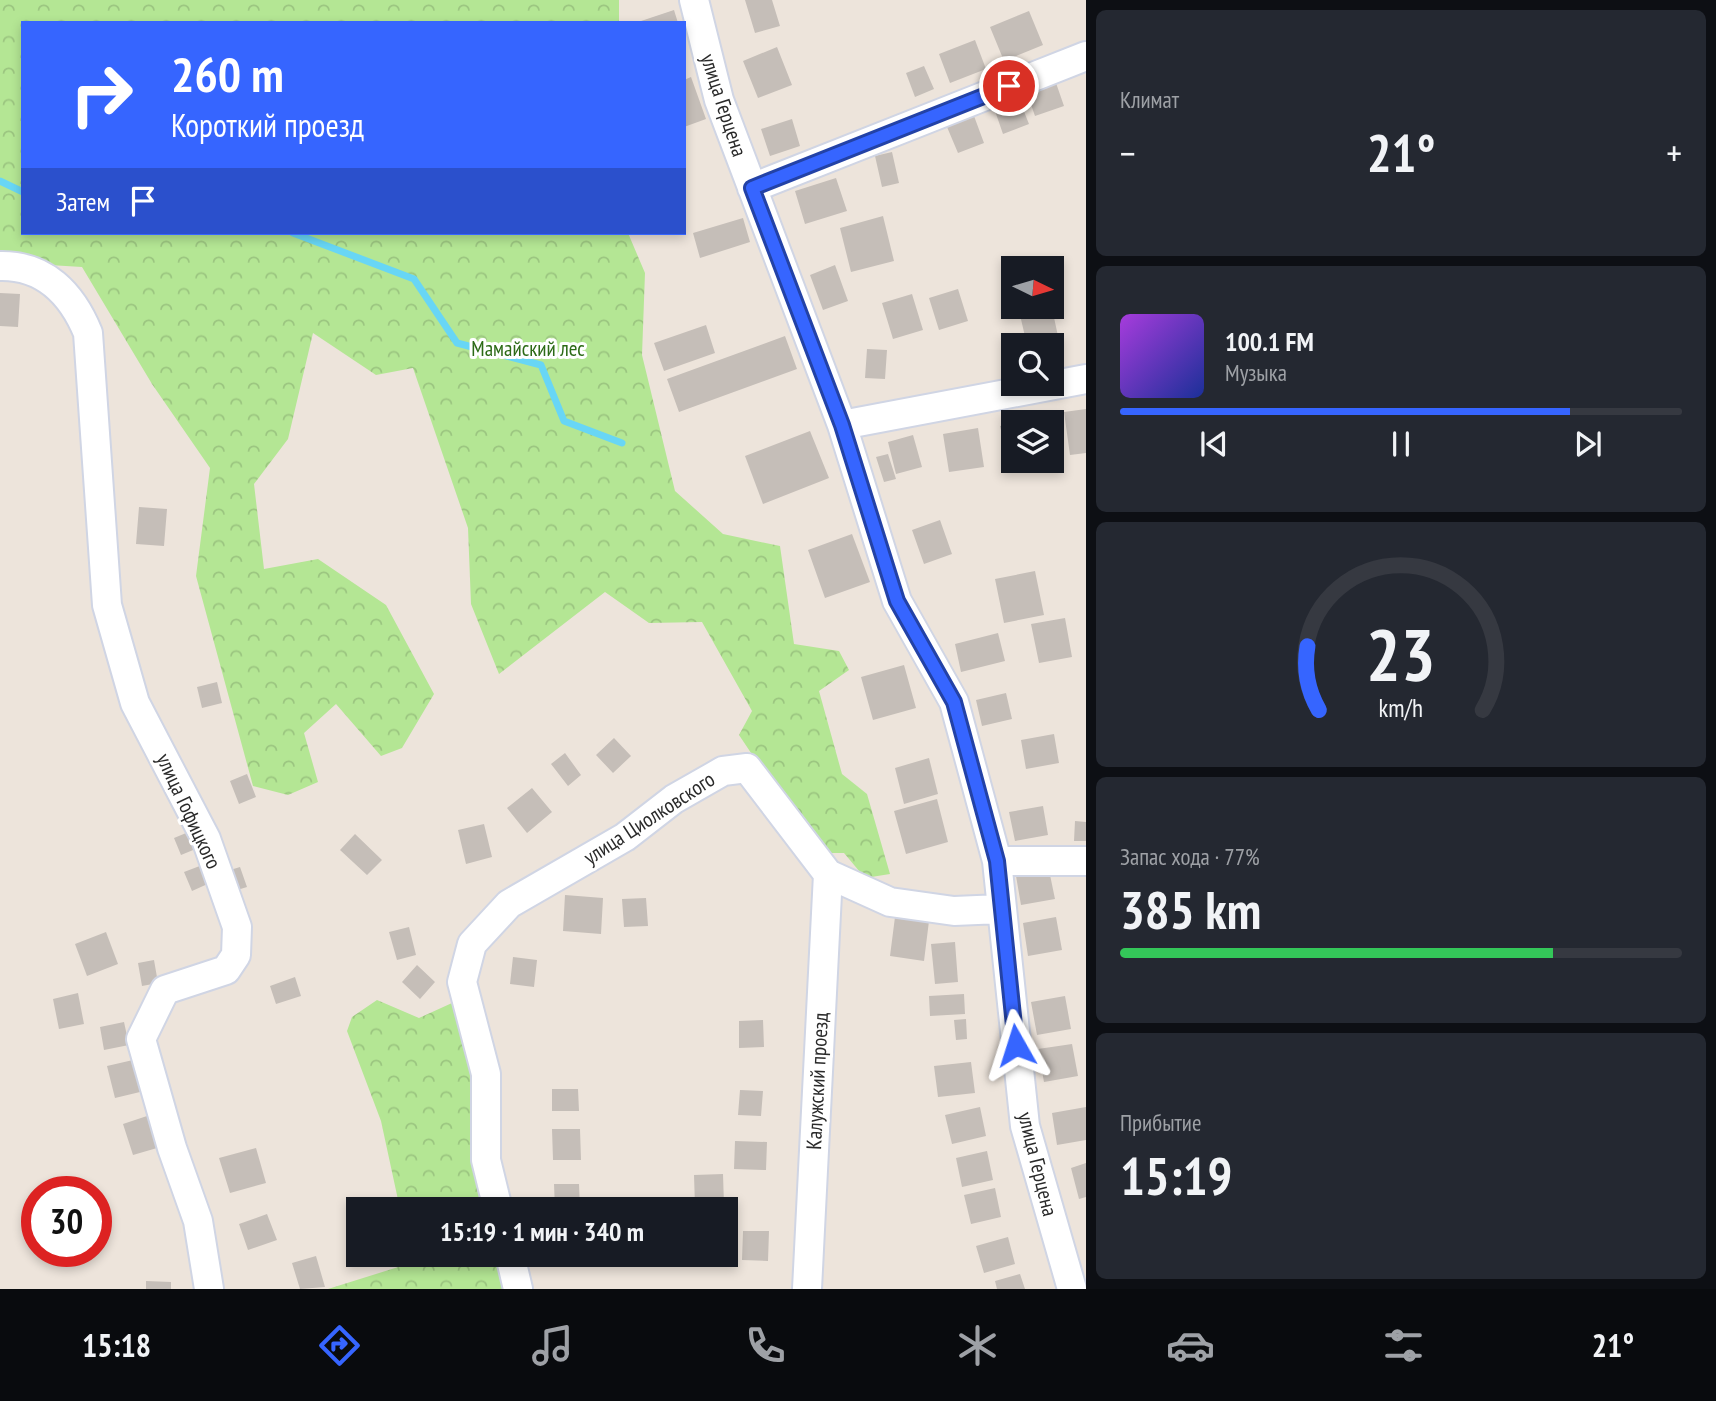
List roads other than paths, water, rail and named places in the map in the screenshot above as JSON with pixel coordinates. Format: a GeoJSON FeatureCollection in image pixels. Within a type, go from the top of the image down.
{"type":"FeatureCollection","features":[{"type":"Feature","properties":{"kind":"street","name":"улица Герцена"},"geometry":{"type":"LineString","coordinates":[[694,0],[719,100],[842,425],[897,601],[954,702],[997,861],[1025,1126],[1072,1289]]}},
{"type":"Feature","properties":{"kind":"street"},"geometry":{"type":"LineString","coordinates":[[752,188],[1086,56]]}},
{"type":"Feature","properties":{"kind":"street","name":"улица Гофицкого"},"geometry":{"type":"LineString","coordinates":[[0,265],[38,272],[60,287],[78,309],[88,333],[107,605],[135,702],[206,839],[237,927],[236,955],[226,970],[164,990],[141,1039],[172,1148],[198,1221],[209,1289]]}},
{"type":"Feature","properties":{"kind":"street"},"geometry":{"type":"LineString","coordinates":[[842,425],[1086,379]]}},
{"type":"Feature","properties":{"kind":"street","name":"улица Циолковского"},"geometry":{"type":"LineString","coordinates":[[495,1197],[486,1160],[486,1074],[462,982],[472,944],[509,904],[625,837],[674,799],[723,771],[747,768],[828,873],[890,902],[954,911],[1001,909]]}},
{"type":"Feature","properties":{"kind":"street"},"geometry":{"type":"LineString","coordinates":[[997,861],[1086,861]]}},
{"type":"Feature","properties":{"kind":"street","name":"Калужский проезд"},"geometry":{"type":"LineString","coordinates":[[807,1289],[828,873]]}},
{"type":"Feature","properties":{"kind":"street"},"geometry":{"type":"LineString","coordinates":[[513,1267],[518,1289]]}},
{"type":"Feature","properties":{"kind":"waterway"},"geometry":{"type":"LineString","coordinates":[[0,181],[21,191]]}},
{"type":"Feature","properties":{"kind":"waterway"},"geometry":{"type":"LineString","coordinates":[[298,235],[414,279],[457,343],[541,365],[564,421],[622,443]]}},
{"type":"Feature","properties":{"kind":"park label","name":"Мамайский лес"},"geometry":{"type":"Point","coordinates":[528,348]}}]}
